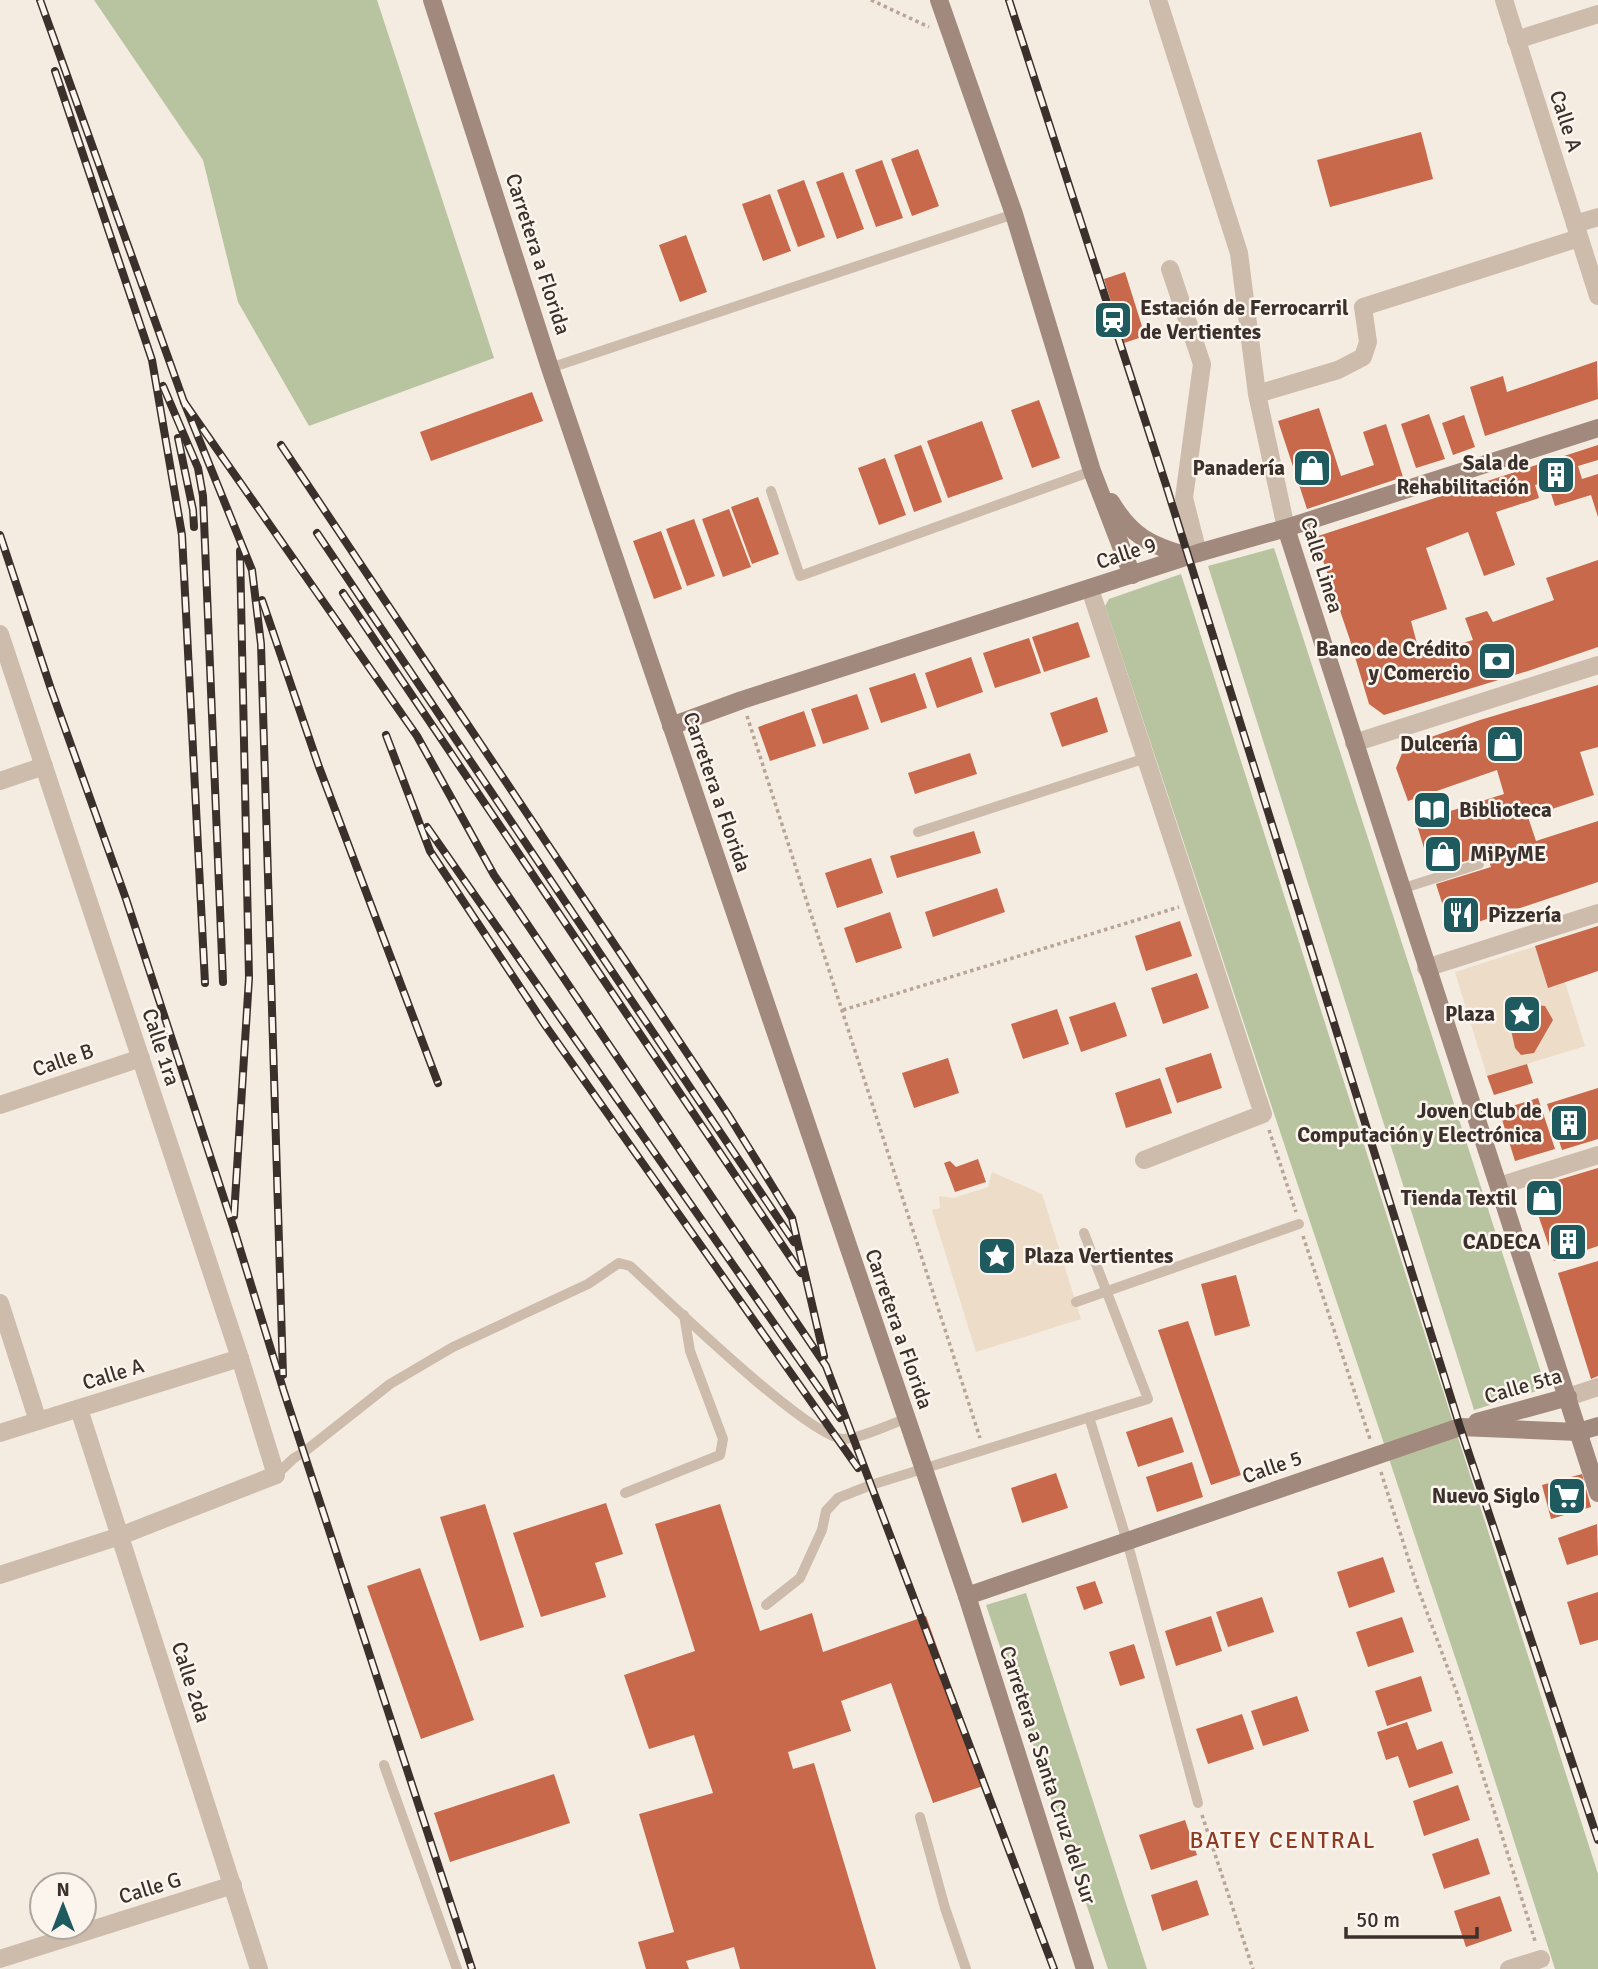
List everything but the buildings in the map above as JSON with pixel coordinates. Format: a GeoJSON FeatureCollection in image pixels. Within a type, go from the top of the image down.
{"type":"FeatureCollection","features":[{"type":"Feature","properties":{"kind":"main road","name":"Carretera a Florida"},"geometry":{"type":"LineString","coordinates":[[432,0],[550,368],[967,1596]]}},
{"type":"Feature","properties":{"kind":"main road"},"geometry":{"type":"LineString","coordinates":[[939,0],[1014,214],[1092,471],[1132,575]]}},
{"type":"Feature","properties":{"kind":"main road","name":"Calle 9"},"geometry":{"type":"LineString","coordinates":[[671,726],[742,700],[1193,555],[1598,428]]}},
{"type":"Feature","properties":{"kind":"main road"},"geometry":{"type":"LineString","coordinates":[[1092,471],[1119,515],[1135,533],[1158,548],[1193,555]]}},
{"type":"Feature","properties":{"kind":"main road","name":"Calle Linea"},"geometry":{"type":"LineString","coordinates":[[1286,528],[1426,968],[1569,1397],[1598,1493]]}},
{"type":"Feature","properties":{"kind":"main road","name":"Calle 5ta"},"geometry":{"type":"LineString","coordinates":[[1460,1427],[1569,1397]]}},
{"type":"Feature","properties":{"kind":"main road","name":"Calle 5"},"geometry":{"type":"LineString","coordinates":[[967,1596],[1460,1427],[1578,1432],[1598,1426]]}},
{"type":"Feature","properties":{"kind":"main road","name":"Carretera a Santa Cruz del Sur"},"geometry":{"type":"LineString","coordinates":[[967,1596],[1085,1969]]}},
{"type":"Feature","properties":{"kind":"street","name":"Calle Linea"},"geometry":{"type":"LineString","coordinates":[[1158,0],[1239,253],[1256,394],[1286,528]]}},
{"type":"Feature","properties":{"kind":"street","name":"Calle A"},"geometry":{"type":"LineString","coordinates":[[1504,0],[1598,296]]}},
{"type":"Feature","properties":{"kind":"street"},"geometry":{"type":"LineString","coordinates":[[1516,40],[1598,14]]}},
{"type":"Feature","properties":{"kind":"street"},"geometry":{"type":"LineString","coordinates":[[1256,394],[1338,370],[1363,357],[1368,342],[1363,307],[1577,231],[1598,217]]}},
{"type":"Feature","properties":{"kind":"street"},"geometry":{"type":"LineString","coordinates":[[1170,269],[1202,364],[1184,498],[1193,555]]}},
{"type":"Feature","properties":{"kind":"street"},"geometry":{"type":"LineString","coordinates":[[1090,589],[1263,1114],[1143,1160]]}},
{"type":"Feature","properties":{"kind":"street","name":"Calle 1ra"},"geometry":{"type":"LineString","coordinates":[[0,634],[240,1358],[276,1475]]}},
{"type":"Feature","properties":{"kind":"street"},"geometry":{"type":"LineString","coordinates":[[1354,743],[1598,665]]}},
{"type":"Feature","properties":{"kind":"street"},"geometry":{"type":"LineString","coordinates":[[0,781],[44,766]]}},
{"type":"Feature","properties":{"kind":"street"},"geometry":{"type":"LineString","coordinates":[[1426,968],[1598,913]]}},
{"type":"Feature","properties":{"kind":"street","name":"Calle B"},"geometry":{"type":"LineString","coordinates":[[0,1105],[141,1058]]}},
{"type":"Feature","properties":{"kind":"street"},"geometry":{"type":"LineString","coordinates":[[1499,1186],[1598,1155]]}},
{"type":"Feature","properties":{"kind":"street"},"geometry":{"type":"LineString","coordinates":[[0,1303],[38,1421]]}},
{"type":"Feature","properties":{"kind":"street","name":"Calle A"},"geometry":{"type":"LineString","coordinates":[[0,1433],[240,1358]]}},
{"type":"Feature","properties":{"kind":"street","name":"Calle 5ta"},"geometry":{"type":"LineString","coordinates":[[1569,1397],[1598,1387]]}},
{"type":"Feature","properties":{"kind":"street","name":"Calle 2da"},"geometry":{"type":"LineString","coordinates":[[79,1409],[259,1969]]}},
{"type":"Feature","properties":{"kind":"street"},"geometry":{"type":"LineString","coordinates":[[0,1575],[120,1536],[276,1475]]}},
{"type":"Feature","properties":{"kind":"street","name":"Calle G"},"geometry":{"type":"LineString","coordinates":[[0,1959],[233,1885]]}},
{"type":"Feature","properties":{"kind":"street"},"geometry":{"type":"LineString","coordinates":[[1509,1969],[1541,1959]]}},
{"type":"Feature","properties":{"kind":"lane"},"geometry":{"type":"LineString","coordinates":[[550,368],[1014,214]]}},
{"type":"Feature","properties":{"kind":"lane"},"geometry":{"type":"LineString","coordinates":[[771,491],[800,576],[1092,471]]}},
{"type":"Feature","properties":{"kind":"lane"},"geometry":{"type":"LineString","coordinates":[[918,832],[1146,758]]}},
{"type":"Feature","properties":{"kind":"lane"},"geometry":{"type":"LineString","coordinates":[[1401,889],[1479,864]]}},
{"type":"Feature","properties":{"kind":"lane"},"geometry":{"type":"LineString","coordinates":[[1076,1302],[1299,1224]]}},
{"type":"Feature","properties":{"kind":"lane"},"geometry":{"type":"LineString","coordinates":[[766,1605],[800,1578],[821,1530],[826,1511],[838,1498],[1148,1399],[1084,1233]]}},
{"type":"Feature","properties":{"kind":"lane"},"geometry":{"type":"LineString","coordinates":[[276,1475],[390,1384],[453,1347],[588,1284],[620,1264],[630,1266],[771,1394],[819,1430],[845,1438],[905,1419]]}},
{"type":"Feature","properties":{"kind":"lane"},"geometry":{"type":"LineString","coordinates":[[625,1493],[720,1455],[723,1439],[690,1351],[684,1315]]}},
{"type":"Feature","properties":{"kind":"lane"},"geometry":{"type":"LineString","coordinates":[[1089,1417],[1127,1541],[1198,1803]]}},
{"type":"Feature","properties":{"kind":"lane"},"geometry":{"type":"LineString","coordinates":[[384,1765],[457,1969]]}},
{"type":"Feature","properties":{"kind":"lane"},"geometry":{"type":"LineString","coordinates":[[920,1817],[945,1908],[966,1969]]}},
{"type":"Feature","properties":{"kind":"path"},"geometry":{"type":"LineString","coordinates":[[871,0],[953,38]]}},
{"type":"Feature","properties":{"kind":"path"},"geometry":{"type":"LineString","coordinates":[[742,700],[984,1450]]}},
{"type":"Feature","properties":{"kind":"path"},"geometry":{"type":"LineString","coordinates":[[843,1010],[1194,902]]}},
{"type":"Feature","properties":{"kind":"path"},"geometry":{"type":"LineString","coordinates":[[1263,1114],[1416,1583],[1457,1693],[1541,1959]]}},
{"type":"Feature","properties":{"kind":"path"},"geometry":{"type":"LineString","coordinates":[[1198,1803],[1253,1969]]}},
{"type":"Feature","properties":{"kind":"green space"},"geometry":{"type":"Polygon","coordinates":[[[94,0],[377,0],[494,358],[309,426],[238,302],[203,160],[94,0]]]}},
{"type":"Feature","properties":{"kind":"green space"},"geometry":{"type":"Polygon","coordinates":[[[1274,548],[1546,1388],[1474,1410],[1208,566],[1274,548]]]}},
{"type":"Feature","properties":{"kind":"green space"},"geometry":{"type":"Polygon","coordinates":[[[1181,574],[1598,1874],[1598,1969],[1555,1969],[1465,1687],[1105,606],[1109,599],[1181,574]]]}},
{"type":"Feature","properties":{"kind":"green space"},"geometry":{"type":"Polygon","coordinates":[[[1026,1593],[1147,1969],[1108,1969],[986,1605],[1026,1593]]]}},
{"type":"Feature","properties":{"kind":"shaded area","name":"Plaza"},"geometry":{"type":"Polygon","coordinates":[[[1552,941],[1585,1046],[1487,1076],[1455,972],[1552,941]]]}},
{"type":"Feature","properties":{"kind":"shaded area"},"geometry":{"type":"Polygon","coordinates":[[[992,1172],[1042,1194],[1081,1319],[976,1352],[932,1210],[940,1208],[939,1196],[954,1198],[988,1187],[992,1172]]]}},
{"type":"Feature","properties":{"kind":"railway"},"geometry":{"type":"LineString","coordinates":[[40,0],[184,402],[252,570],[261,644],[283,1375]]}},
{"type":"Feature","properties":{"kind":"railway"},"geometry":{"type":"LineString","coordinates":[[1009,0],[1166,485],[1460,1427],[1598,1840]]}},
{"type":"Feature","properties":{"kind":"railway"},"geometry":{"type":"LineString","coordinates":[[55,71],[152,360],[182,535],[205,983]]}},
{"type":"Feature","properties":{"kind":"railway"},"geometry":{"type":"LineString","coordinates":[[163,386],[198,468],[203,496],[223,982]]}},
{"type":"Feature","properties":{"kind":"railway"},"geometry":{"type":"LineString","coordinates":[[184,402],[417,736],[494,875],[826,1366],[1054,1969]]}},
{"type":"Feature","properties":{"kind":"railway"},"geometry":{"type":"LineString","coordinates":[[178,438],[194,527]]}},
{"type":"Feature","properties":{"kind":"railway"},"geometry":{"type":"LineString","coordinates":[[281,445],[729,1116],[792,1218],[824,1356]]}},
{"type":"Feature","properties":{"kind":"railway"},"geometry":{"type":"LineString","coordinates":[[317,533],[794,1242]]}},
{"type":"Feature","properties":{"kind":"railway"},"geometry":{"type":"LineString","coordinates":[[0,535],[51,689],[126,899],[472,1969]]}},
{"type":"Feature","properties":{"kind":"railway"},"geometry":{"type":"LineString","coordinates":[[234,1216],[249,978],[240,551]]}},
{"type":"Feature","properties":{"kind":"railway"},"geometry":{"type":"LineString","coordinates":[[343,593],[801,1273]]}},
{"type":"Feature","properties":{"kind":"railway"},"geometry":{"type":"LineString","coordinates":[[262,600],[319,767],[438,1083]]}},
{"type":"Feature","properties":{"kind":"railway"},"geometry":{"type":"LineString","coordinates":[[386,735],[430,851],[545,1025],[858,1468]]}},
{"type":"Feature","properties":{"kind":"railway"},"geometry":{"type":"LineString","coordinates":[[427,827],[840,1418]]}},
{"type":"Feature","properties":{"kind":"place","name":"Estación de Ferrocarril de Vertientes"},"geometry":{"type":"Point","coordinates":[1113,320]}},
{"type":"Feature","properties":{"kind":"place","name":"Panadería"},"geometry":{"type":"Point","coordinates":[1312,468]}},
{"type":"Feature","properties":{"kind":"place","name":"Sala de Rehabilitación"},"geometry":{"type":"Point","coordinates":[1556,475]}},
{"type":"Feature","properties":{"kind":"place","name":"Banco de Crédito y Comercio"},"geometry":{"type":"Point","coordinates":[1497,661]}},
{"type":"Feature","properties":{"kind":"place","name":"Dulcería"},"geometry":{"type":"Point","coordinates":[1505,744]}},
{"type":"Feature","properties":{"kind":"place","name":"Biblioteca"},"geometry":{"type":"Point","coordinates":[1432,810]}},
{"type":"Feature","properties":{"kind":"place","name":"MiPyME"},"geometry":{"type":"Point","coordinates":[1443,854]}},
{"type":"Feature","properties":{"kind":"place","name":"Pizzería"},"geometry":{"type":"Point","coordinates":[1461,915]}},
{"type":"Feature","properties":{"kind":"place","name":"Plaza"},"geometry":{"type":"Point","coordinates":[1522,1014]}},
{"type":"Feature","properties":{"kind":"place","name":"Joven Club de Computación y Electrónica"},"geometry":{"type":"Point","coordinates":[1569,1123]}},
{"type":"Feature","properties":{"kind":"place","name":"Tienda Textil"},"geometry":{"type":"Point","coordinates":[1544,1198]}},
{"type":"Feature","properties":{"kind":"place","name":"CADECA"},"geometry":{"type":"Point","coordinates":[1568,1242]}},
{"type":"Feature","properties":{"kind":"place","name":"Plaza Vertientes"},"geometry":{"type":"Point","coordinates":[997,1256]}},
{"type":"Feature","properties":{"kind":"place","name":"Nuevo Siglo"},"geometry":{"type":"Point","coordinates":[1567,1496]}},
{"type":"Feature","properties":{"kind":"district","name":"BATEY CENTRAL"},"geometry":{"type":"Point","coordinates":[1283,1840]}}]}
